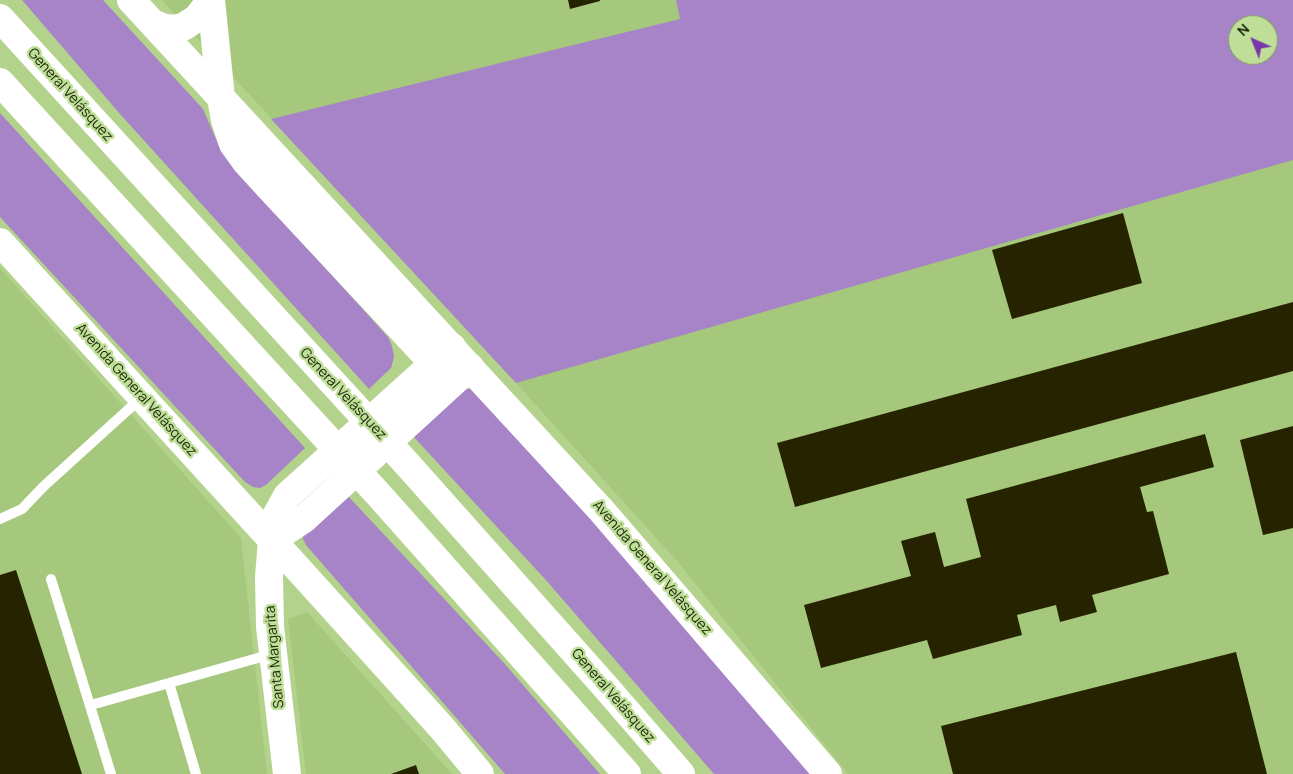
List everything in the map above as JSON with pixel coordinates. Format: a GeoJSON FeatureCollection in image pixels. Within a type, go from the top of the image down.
{"type":"FeatureCollection","features":[{"type":"Feature","properties":{"kind":"main road"},"geometry":{"type":"LineString","coordinates":[[131,0],[222,98]]}},
{"type":"Feature","properties":{"kind":"main road"},"geometry":{"type":"LineString","coordinates":[[153,24],[172,29],[183,27],[197,18],[210,0]]}},
{"type":"Feature","properties":{"kind":"main road"},"geometry":{"type":"LineString","coordinates":[[210,0],[222,98]]}},
{"type":"Feature","properties":{"kind":"main road","name":"General Velásquez"},"geometry":{"type":"LineString","coordinates":[[0,18],[360,412],[604,684],[682,774]]}},
{"type":"Feature","properties":{"kind":"main road"},"geometry":{"type":"LineString","coordinates":[[0,82],[378,494],[627,774]]}},
{"type":"Feature","properties":{"kind":"main road","name":"Avenida General Velásquez"},"geometry":{"type":"LineString","coordinates":[[222,98],[229,134],[233,144],[246,162],[442,355],[470,367],[655,571],[828,774]]}},
{"type":"Feature","properties":{"kind":"main road","name":"Avenida General Velásquez"},"geometry":{"type":"LineString","coordinates":[[0,242],[442,728],[480,774]]}},
{"type":"Feature","properties":{"kind":"main road"},"geometry":{"type":"LineString","coordinates":[[272,540],[272,528],[276,516],[287,496],[442,355]]}},
{"type":"Feature","properties":{"kind":"main road"},"geometry":{"type":"LineString","coordinates":[[272,540],[304,519],[470,367]]}},
{"type":"Feature","properties":{"kind":"main road","name":"Santa Margarita"},"geometry":{"type":"LineString","coordinates":[[272,540],[269,595],[273,654],[287,774]]}},
{"type":"Feature","properties":{"kind":"lane"},"geometry":{"type":"LineString","coordinates":[[0,519],[22,509],[44,486],[142,397]]}},
{"type":"Feature","properties":{"kind":"lane"},"geometry":{"type":"LineString","coordinates":[[51,579],[111,774]]}},
{"type":"Feature","properties":{"kind":"lane"},"geometry":{"type":"LineString","coordinates":[[91,704],[273,654]]}},
{"type":"Feature","properties":{"kind":"lane"},"geometry":{"type":"LineString","coordinates":[[169,683],[196,774]]}},
{"type":"Feature","properties":{"kind":"shaded area"},"geometry":{"type":"Polygon","coordinates":[[[22,0],[103,0],[203,109],[219,146],[230,163],[388,337],[394,357],[391,368],[369,389],[120,114],[22,0]]]}},
{"type":"Feature","properties":{"kind":"shaded area"},"geometry":{"type":"Polygon","coordinates":[[[162,0],[1293,0],[1293,774],[848,774],[678,562],[516,383],[162,0]]]}},
{"type":"Feature","properties":{"kind":"shaded area"},"geometry":{"type":"Polygon","coordinates":[[[676,0],[1293,0],[1293,160],[516,383],[271,119],[680,19],[676,0]]]}},
{"type":"Feature","properties":{"kind":"shaded area"},"geometry":{"type":"Polygon","coordinates":[[[0,113],[305,448],[266,485],[260,488],[253,487],[245,482],[0,217],[0,113]]]}},
{"type":"Feature","properties":{"kind":"shaded area"},"geometry":{"type":"Polygon","coordinates":[[[0,268],[241,538],[267,774],[0,774],[0,268]]]}},
{"type":"Feature","properties":{"kind":"shaded area"},"geometry":{"type":"Polygon","coordinates":[[[464,389],[474,389],[535,454],[813,774],[714,774],[545,579],[412,435],[464,389]]]}},
{"type":"Feature","properties":{"kind":"shaded area"},"geometry":{"type":"Polygon","coordinates":[[[348,496],[504,663],[600,774],[505,774],[306,545],[303,539],[304,532],[348,496]]]}},
{"type":"Feature","properties":{"kind":"shaded area"},"geometry":{"type":"Polygon","coordinates":[[[307,612],[452,774],[306,774],[288,619],[307,612]]]}},
{"type":"Feature","properties":{"kind":"building"},"geometry":{"type":"Polygon","coordinates":[[[568,0],[600,0],[600,1],[570,9],[568,0]]]}},
{"type":"Feature","properties":{"kind":"building"},"geometry":{"type":"Polygon","coordinates":[[[1123,213],[1142,283],[1012,319],[992,250],[1123,213]]]}},
{"type":"Feature","properties":{"kind":"building"},"geometry":{"type":"Polygon","coordinates":[[[1293,302],[1293,371],[795,507],[777,443],[1293,302]]]}},
{"type":"Feature","properties":{"kind":"building"},"geometry":{"type":"Polygon","coordinates":[[[1293,426],[1293,528],[1263,535],[1240,440],[1293,426]]]}},
{"type":"Feature","properties":{"kind":"building"},"geometry":{"type":"Polygon","coordinates":[[[1205,434],[1214,467],[1140,487],[1147,512],[1153,511],[1169,574],[1092,595],[1097,612],[1060,622],[1056,605],[1017,615],[1022,635],[933,659],[927,640],[821,668],[804,605],[911,576],[901,541],[935,532],[944,567],[981,557],[966,499],[1205,434]]]}},
{"type":"Feature","properties":{"kind":"building"},"geometry":{"type":"Polygon","coordinates":[[[16,570],[82,774],[0,774],[0,575],[16,570]]]}},
{"type":"Feature","properties":{"kind":"building"},"geometry":{"type":"Polygon","coordinates":[[[1236,652],[1267,774],[953,774],[941,726],[1236,652]]]}},
{"type":"Feature","properties":{"kind":"building"},"geometry":{"type":"Polygon","coordinates":[[[416,765],[419,774],[391,774],[416,765]]]}}]}
